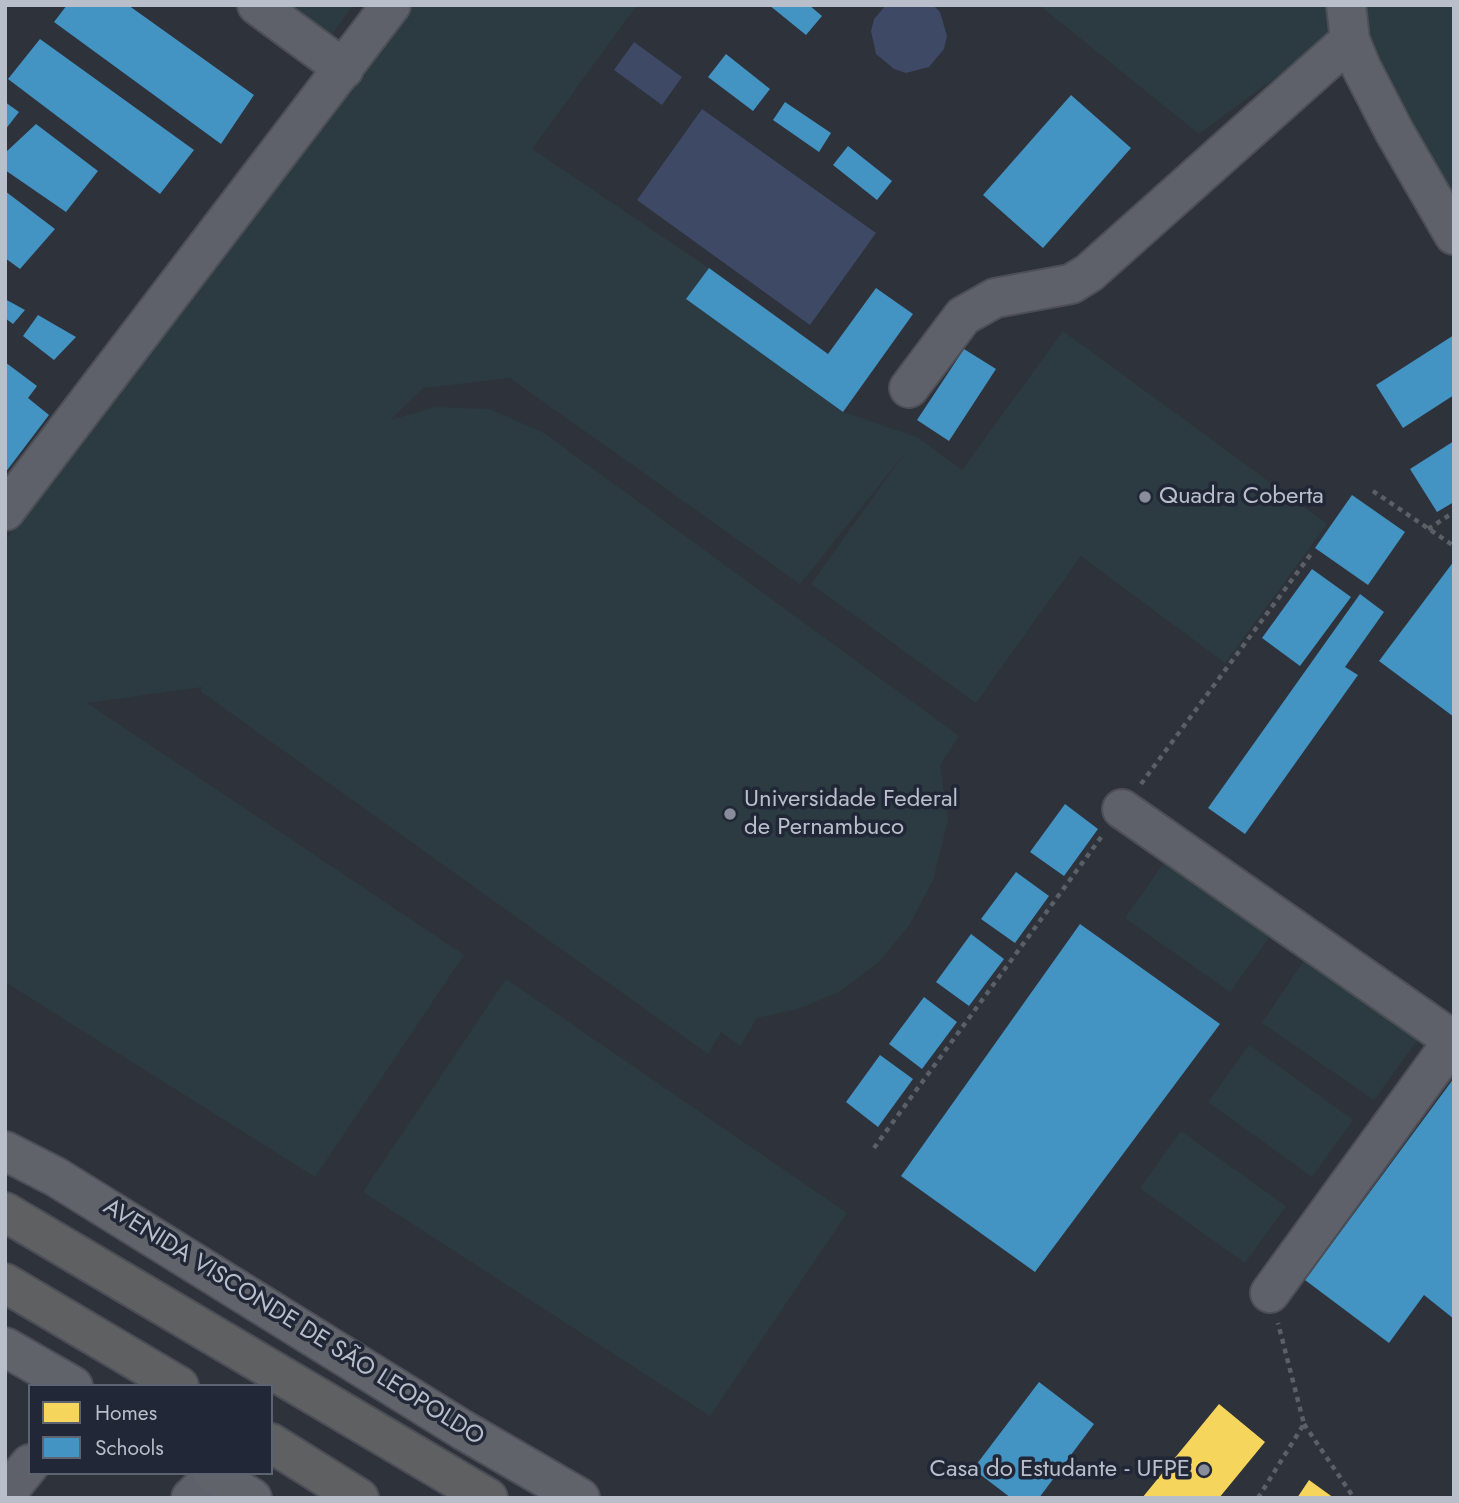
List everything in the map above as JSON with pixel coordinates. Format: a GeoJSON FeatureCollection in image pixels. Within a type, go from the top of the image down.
{"type":"FeatureCollection","features":[{"type":"Feature","properties":{"kind":"highway","name":"AVENIDA VISCONDE DE SÃO LEOPOLDO"},"geometry":{"type":"LineString","coordinates":[[5,1212],[488,1498]]}},
{"type":"Feature","properties":{"kind":"highway"},"geometry":{"type":"LineString","coordinates":[[5,1283],[176,1384]]}},
{"type":"Feature","properties":{"kind":"highway"},"geometry":{"type":"LineString","coordinates":[[273,1444],[359,1498]]}},
{"type":"Feature","properties":{"kind":"main road","name":"AVENIDA VISCONDE DE SÃO LEOPOLDO"},"geometry":{"type":"LineString","coordinates":[[5,1151],[56,1177],[440,1415],[580,1498]]}},
{"type":"Feature","properties":{"kind":"main road"},"geometry":{"type":"LineString","coordinates":[[5,1347],[70,1384]]}},
{"type":"Feature","properties":{"kind":"main road"},"geometry":{"type":"LineString","coordinates":[[206,1482],[252,1498]]}},
{"type":"Feature","properties":{"kind":"street"},"geometry":{"type":"LineString","coordinates":[[257,5],[344,69]]}},
{"type":"Feature","properties":{"kind":"street"},"geometry":{"type":"LineString","coordinates":[[5,511],[391,5]]}},
{"type":"Feature","properties":{"kind":"street"},"geometry":{"type":"LineString","coordinates":[[909,388],[963,316],[995,298],[1071,284],[1089,273],[1348,23],[1394,131],[1454,235]]}},
{"type":"Feature","properties":{"kind":"street"},"geometry":{"type":"LineString","coordinates":[[1122,809],[1453,1041],[1270,1293]]}},
{"type":"Feature","properties":{"kind":"street"},"geometry":{"type":"LineString","coordinates":[[5,1496],[28,1467]]}},
{"type":"Feature","properties":{"kind":"path"},"geometry":{"type":"LineString","coordinates":[[1373,491],[1454,546]]}},
{"type":"Feature","properties":{"kind":"path"},"geometry":{"type":"LineString","coordinates":[[1428,529],[1454,512]]}},
{"type":"Feature","properties":{"kind":"path"},"geometry":{"type":"LineString","coordinates":[[874,1148],[1311,554]]}},
{"type":"Feature","properties":{"kind":"path"},"geometry":{"type":"LineString","coordinates":[[1270,1293],[1304,1424],[1354,1498]]}},
{"type":"Feature","properties":{"kind":"path"},"geometry":{"type":"LineString","coordinates":[[1258,1498],[1304,1424]]}},
{"type":"Feature","properties":{"kind":"shaded area"},"geometry":{"type":"Polygon","coordinates":[[[290,5],[353,5],[330,37],[290,5]]]}},
{"type":"Feature","properties":{"kind":"shaded area"},"geometry":{"type":"Polygon","coordinates":[[[401,5],[637,5],[532,149],[709,268],[687,299],[843,412],[917,437],[962,470],[1063,331],[1327,524],[1225,663],[1081,556],[976,703],[811,584],[904,454],[800,584],[510,378],[423,388],[390,420],[436,407],[489,409],[544,433],[959,736],[940,765],[948,820],[933,880],[910,924],[879,962],[839,992],[798,1009],[757,1018],[740,1046],[721,1032],[708,1054],[200,691],[202,687],[87,703],[464,955],[315,1177],[5,982],[5,541],[401,5]]]}},
{"type":"Feature","properties":{"kind":"shaded area"},"geometry":{"type":"Polygon","coordinates":[[[1039,5],[1326,5],[1333,35],[1199,134],[1039,5]]]}},
{"type":"Feature","properties":{"kind":"shaded area"},"geometry":{"type":"Polygon","coordinates":[[[1349,5],[1454,5],[1454,226],[1349,5]]]}},
{"type":"Feature","properties":{"kind":"shaded area"},"geometry":{"type":"Polygon","coordinates":[[[1166,860],[1271,935],[1230,992],[1125,918],[1166,860]]]}},
{"type":"Feature","properties":{"kind":"shaded area"},"geometry":{"type":"Polygon","coordinates":[[[1305,959],[1419,1038],[1374,1100],[1262,1023],[1305,959]]]}},
{"type":"Feature","properties":{"kind":"shaded area"},"geometry":{"type":"Polygon","coordinates":[[[506,979],[847,1213],[710,1416],[363,1192],[506,979]]]}},
{"type":"Feature","properties":{"kind":"shaded area"},"geometry":{"type":"Polygon","coordinates":[[[1249,1045],[1353,1120],[1312,1177],[1208,1102],[1249,1045]]]}},
{"type":"Feature","properties":{"kind":"shaded area"},"geometry":{"type":"Polygon","coordinates":[[[1181,1131],[1286,1206],[1245,1263],[1140,1188],[1181,1131]]]}},
{"type":"Feature","properties":{"kind":"water"},"geometry":{"type":"Polygon","coordinates":[[[886,5],[933,5],[940,12],[947,36],[944,49],[929,67],[906,73],[894,69],[876,54],[871,31],[874,19],[886,5]]]}},
{"type":"Feature","properties":{"kind":"water"},"geometry":{"type":"Polygon","coordinates":[[[634,42],[682,77],[662,105],[614,70],[634,42]]]}},
{"type":"Feature","properties":{"kind":"water"},"geometry":{"type":"Polygon","coordinates":[[[702,109],[876,233],[810,325],[637,200],[702,109]]]}},
{"type":"Feature","properties":{"kind":"building: Homes","name":"Casa do Estudante - UFPE"},"geometry":{"type":"Polygon","coordinates":[[[1219,1404],[1265,1442],[1219,1498],[1142,1498],[1219,1404]]]}},
{"type":"Feature","properties":{"kind":"building: Homes"},"geometry":{"type":"Polygon","coordinates":[[[1309,1480],[1334,1498],[1297,1498],[1309,1480]]]}},
{"type":"Feature","properties":{"kind":"building: Schools"},"geometry":{"type":"Polygon","coordinates":[[[67,5],[128,5],[254,95],[221,144],[54,22],[67,5]]]}},
{"type":"Feature","properties":{"kind":"building: Schools"},"geometry":{"type":"Polygon","coordinates":[[[769,5],[809,5],[822,16],[806,35],[769,5]]]}},
{"type":"Feature","properties":{"kind":"building: Schools"},"geometry":{"type":"Polygon","coordinates":[[[40,39],[194,150],[160,194],[8,79],[40,39]]]}},
{"type":"Feature","properties":{"kind":"building: Schools"},"geometry":{"type":"Polygon","coordinates":[[[726,54],[770,89],[753,111],[708,77],[726,54]]]}},
{"type":"Feature","properties":{"kind":"building: Schools"},"geometry":{"type":"Polygon","coordinates":[[[1071,95],[1131,148],[1043,248],[983,195],[1071,95]]]}},
{"type":"Feature","properties":{"kind":"building: Schools"},"geometry":{"type":"Polygon","coordinates":[[[5,102],[19,112],[5,130],[5,102]]]}},
{"type":"Feature","properties":{"kind":"building: Schools"},"geometry":{"type":"Polygon","coordinates":[[[785,102],[831,133],[819,152],[773,120],[785,102]]]}},
{"type":"Feature","properties":{"kind":"building: Schools"},"geometry":{"type":"Polygon","coordinates":[[[36,124],[98,171],[66,212],[5,170],[5,153],[36,124]]]}},
{"type":"Feature","properties":{"kind":"building: Schools"},"geometry":{"type":"Polygon","coordinates":[[[848,146],[892,181],[877,200],[833,165],[848,146]]]}},
{"type":"Feature","properties":{"kind":"building: Schools"},"geometry":{"type":"Polygon","coordinates":[[[5,191],[55,229],[20,269],[5,258],[5,191]]]}},
{"type":"Feature","properties":{"kind":"building: Schools"},"geometry":{"type":"Polygon","coordinates":[[[709,268],[828,354],[876,288],[913,314],[843,412],[686,299],[709,268]]]}},
{"type":"Feature","properties":{"kind":"building: Schools"},"geometry":{"type":"Polygon","coordinates":[[[5,299],[25,310],[13,324],[5,318],[5,299]]]}},
{"type":"Feature","properties":{"kind":"building: Schools"},"geometry":{"type":"Polygon","coordinates":[[[38,315],[76,337],[54,360],[23,336],[38,315]]]}},
{"type":"Feature","properties":{"kind":"building: Schools"},"geometry":{"type":"Polygon","coordinates":[[[1454,335],[1454,395],[1403,428],[1376,385],[1454,335]]]}},
{"type":"Feature","properties":{"kind":"building: Schools"},"geometry":{"type":"Polygon","coordinates":[[[964,349],[996,369],[949,441],[917,420],[964,349]]]}},
{"type":"Feature","properties":{"kind":"building: Schools"},"geometry":{"type":"Polygon","coordinates":[[[5,362],[37,386],[28,398],[49,415],[5,473],[5,362]]]}},
{"type":"Feature","properties":{"kind":"building: Schools"},"geometry":{"type":"Polygon","coordinates":[[[1454,441],[1454,502],[1437,512],[1410,469],[1454,441]]]}},
{"type":"Feature","properties":{"kind":"building: Schools"},"geometry":{"type":"Polygon","coordinates":[[[1352,495],[1405,532],[1368,585],[1315,548],[1352,495]]]}},
{"type":"Feature","properties":{"kind":"building: Schools"},"geometry":{"type":"Polygon","coordinates":[[[1454,561],[1454,717],[1379,661],[1454,561]]]}},
{"type":"Feature","properties":{"kind":"building: Schools"},"geometry":{"type":"Polygon","coordinates":[[[1312,569],[1351,597],[1300,666],[1262,638],[1312,569]]]}},
{"type":"Feature","properties":{"kind":"building: Schools"},"geometry":{"type":"Polygon","coordinates":[[[1360,594],[1384,612],[1345,667],[1358,675],[1245,834],[1208,808],[1360,594]]]}},
{"type":"Feature","properties":{"kind":"building: Schools"},"geometry":{"type":"Polygon","coordinates":[[[1065,804],[1098,829],[1064,876],[1030,852],[1065,804]]]}},
{"type":"Feature","properties":{"kind":"building: Schools"},"geometry":{"type":"Polygon","coordinates":[[[1016,872],[1049,896],[1015,943],[981,919],[1016,872]]]}},
{"type":"Feature","properties":{"kind":"building: Schools"},"geometry":{"type":"Polygon","coordinates":[[[1080,924],[1220,1024],[1035,1272],[901,1176],[1080,924]]]}},
{"type":"Feature","properties":{"kind":"building: Schools"},"geometry":{"type":"Polygon","coordinates":[[[971,934],[1004,959],[969,1006],[936,982],[971,934]]]}},
{"type":"Feature","properties":{"kind":"building: Schools"},"geometry":{"type":"Polygon","coordinates":[[[924,997],[957,1022],[922,1069],[889,1044],[924,997]]]}},
{"type":"Feature","properties":{"kind":"building: Schools"},"geometry":{"type":"Polygon","coordinates":[[[880,1055],[913,1079],[878,1127],[846,1102],[880,1055]]]}},
{"type":"Feature","properties":{"kind":"building: Schools"},"geometry":{"type":"Polygon","coordinates":[[[1454,1078],[1454,1319],[1424,1295],[1389,1343],[1305,1280],[1454,1078]]]}},
{"type":"Feature","properties":{"kind":"building: Schools"},"geometry":{"type":"Polygon","coordinates":[[[1039,1382],[1094,1424],[1039,1498],[1011,1498],[973,1469],[1039,1382]]]}},
{"type":"Feature","properties":{"kind":"place","name":"Quadra Coberta"},"geometry":{"type":"Point","coordinates":[1145,497]}},
{"type":"Feature","properties":{"kind":"place","name":"Universidade Federal de Pernambuco"},"geometry":{"type":"Point","coordinates":[730,814]}},
{"type":"Feature","properties":{"kind":"place","name":"Casa do Estudante - UFPE"},"geometry":{"type":"Point","coordinates":[1204,1470]}}]}
